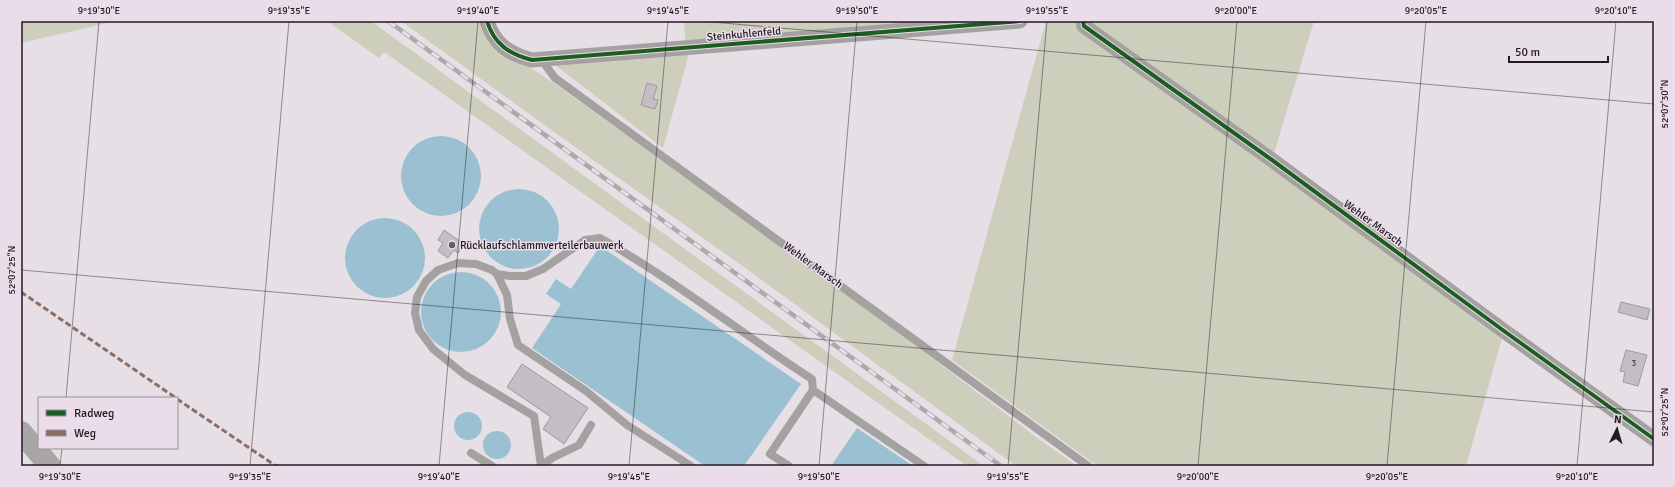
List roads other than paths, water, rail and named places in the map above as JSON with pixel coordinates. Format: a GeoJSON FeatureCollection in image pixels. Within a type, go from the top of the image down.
{"type":"FeatureCollection","features":[{"type":"Feature","properties":{"kind":"highway"},"geometry":{"type":"LineString","coordinates":[[21,432],[50,466]]}},
{"type":"Feature","properties":{"kind":"street","name":"Steinkuhlenfeld"},"geometry":{"type":"LineString","coordinates":[[487,21],[496,40],[507,50],[520,57],[532,60],[1020,21]]}},
{"type":"Feature","properties":{"kind":"street","name":"Wehler Marsch"},"geometry":{"type":"LineString","coordinates":[[1083,21],[1084,26],[1272,160],[1654,440]]}},
{"type":"Feature","properties":{"kind":"lane","name":"Wehler Marsch"},"geometry":{"type":"LineString","coordinates":[[545,60],[546,66],[555,78],[1088,466]]}},
{"type":"Feature","properties":{"kind":"lane"},"geometry":{"type":"LineString","coordinates":[[497,274],[526,276],[542,269],[585,240],[600,238],[720,314],[770,351],[812,379],[813,390],[770,454],[788,466]]}},
{"type":"Feature","properties":{"kind":"lane"},"geometry":{"type":"LineString","coordinates":[[592,425],[579,445],[552,458],[541,466],[534,416],[465,375],[433,349],[419,330],[415,313],[417,296],[426,281],[438,270],[458,263],[476,264],[492,270],[497,274],[507,295],[510,319],[518,345],[586,391],[627,426],[691,466]]}},
{"type":"Feature","properties":{"kind":"lane"},"geometry":{"type":"LineString","coordinates":[[813,390],[924,466]]}},
{"type":"Feature","properties":{"kind":"lane"},"geometry":{"type":"LineString","coordinates":[[471,453],[492,466]]}},
{"type":"Feature","properties":{"kind":"water"},"geometry":{"type":"Polygon","coordinates":[[[441,136],[456,139],[469,148],[478,161],[481,176],[478,191],[469,204],[456,213],[441,216],[426,213],[413,204],[404,191],[401,176],[404,161],[413,148],[426,139],[441,136]]]}},
{"type":"Feature","properties":{"kind":"water"},"geometry":{"type":"Polygon","coordinates":[[[519,189],[534,192],[547,201],[556,214],[559,229],[556,244],[547,257],[534,266],[519,269],[504,266],[491,257],[482,244],[479,229],[482,214],[491,201],[504,192],[519,189]]]}},
{"type":"Feature","properties":{"kind":"water"},"geometry":{"type":"Polygon","coordinates":[[[385,218],[400,221],[413,230],[422,243],[425,258],[422,273],[413,286],[400,295],[385,298],[370,295],[357,286],[348,273],[345,258],[348,243],[357,230],[370,221],[385,218]]]}},
{"type":"Feature","properties":{"kind":"water"},"geometry":{"type":"Polygon","coordinates":[[[600,246],[801,384],[744,466],[705,466],[532,348],[561,304],[546,294],[556,279],[571,289],[600,246]]]}},
{"type":"Feature","properties":{"kind":"water"},"geometry":{"type":"Polygon","coordinates":[[[461,272],[476,275],[489,284],[498,297],[501,312],[498,327],[489,340],[476,349],[461,352],[446,349],[433,340],[424,327],[421,312],[424,297],[433,284],[446,275],[461,272]]]}},
{"type":"Feature","properties":{"kind":"water"},"geometry":{"type":"Polygon","coordinates":[[[468,412],[474,413],[478,416],[481,420],[481,432],[478,436],[474,439],[468,440],[462,439],[458,436],[455,432],[454,426],[455,420],[458,416],[462,413],[468,412]]]}},
{"type":"Feature","properties":{"kind":"water"},"geometry":{"type":"Polygon","coordinates":[[[857,428],[913,466],[831,466],[857,428]]]}},
{"type":"Feature","properties":{"kind":"water"},"geometry":{"type":"Polygon","coordinates":[[[497,431],[503,432],[507,435],[510,439],[510,451],[507,455],[503,458],[497,459],[491,458],[487,455],[484,451],[483,445],[484,439],[487,435],[491,432],[497,431]]]}},
{"type":"Feature","properties":{"kind":"railway"},"geometry":{"type":"LineString","coordinates":[[388,21],[1001,466]]}},
{"type":"Feature","properties":{"kind":"place","name":"Rücklaufschlammverteilerbauwerk"},"geometry":{"type":"Point","coordinates":[452,245]}}]}
